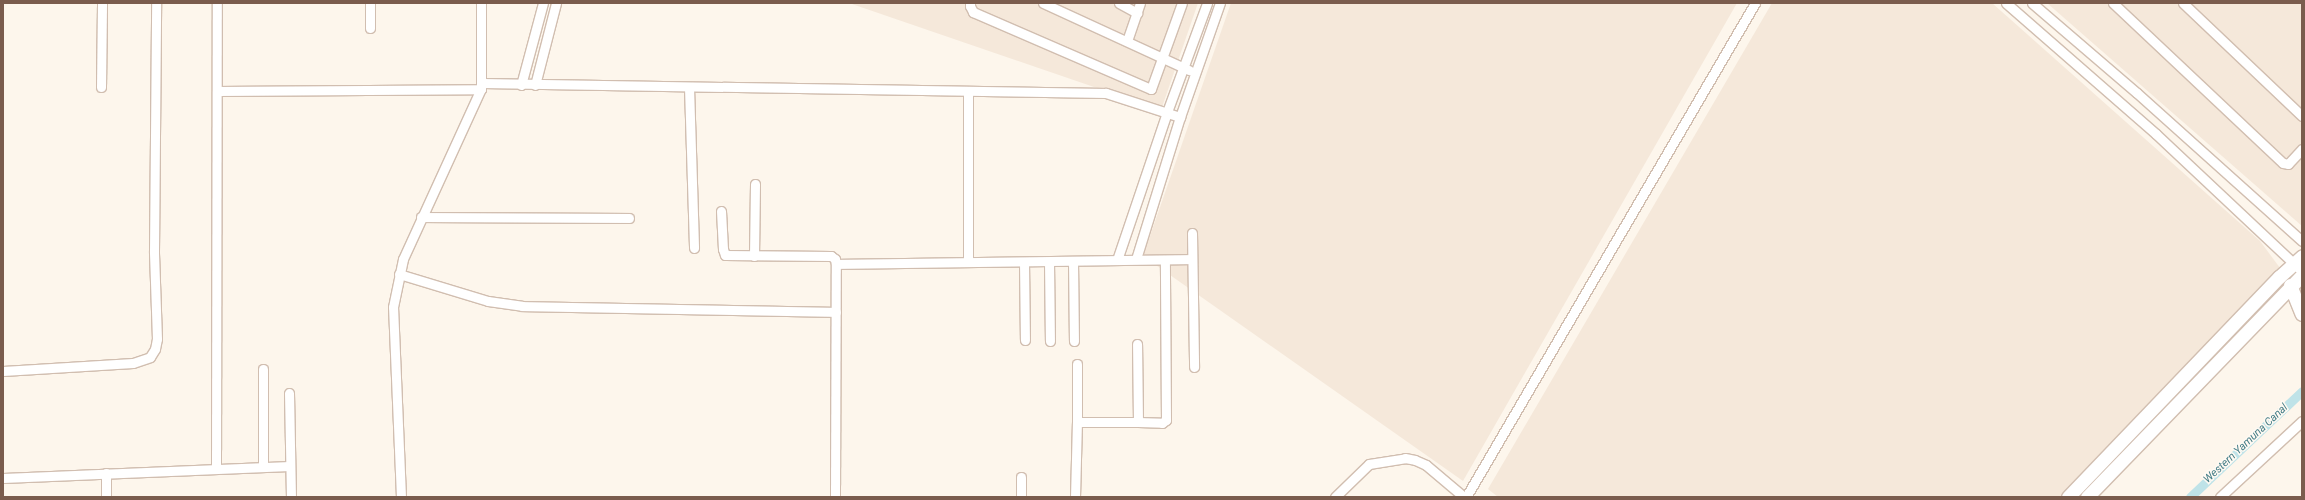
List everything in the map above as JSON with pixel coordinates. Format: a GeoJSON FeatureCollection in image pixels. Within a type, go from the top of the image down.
{"type":"FeatureCollection","features":[{"type":"Feature","properties":{"kind":"street"},"geometry":{"type":"LineString","coordinates":[[101,87],[102,3],[111,3]]}},
{"type":"Feature","properties":{"kind":"street"},"geometry":{"type":"LineString","coordinates":[[3,371],[133,363],[150,357],[155,349],[157,339],[154,251],[156,3]]}},
{"type":"Feature","properties":{"kind":"street"},"geometry":{"type":"LineString","coordinates":[[216,468],[217,3]]}},
{"type":"Feature","properties":{"kind":"street"},"geometry":{"type":"LineString","coordinates":[[370,3],[370,28]]}},
{"type":"Feature","properties":{"kind":"street"},"geometry":{"type":"LineString","coordinates":[[401,497],[393,307],[403,259],[481,86],[481,3]]}},
{"type":"Feature","properties":{"kind":"street"},"geometry":{"type":"LineString","coordinates":[[521,85],[543,3]]}},
{"type":"Feature","properties":{"kind":"street"},"geometry":{"type":"LineString","coordinates":[[535,85],[556,3]]}},
{"type":"Feature","properties":{"kind":"street"},"geometry":{"type":"LineString","coordinates":[[970,3],[973,12],[1148,89],[1152,88],[1182,3]]}},
{"type":"Feature","properties":{"kind":"street"},"geometry":{"type":"LineString","coordinates":[[1043,3],[1184,66],[1196,74]]}},
{"type":"Feature","properties":{"kind":"street"},"geometry":{"type":"LineString","coordinates":[[1119,3],[1137,13]]}},
{"type":"Feature","properties":{"kind":"street"},"geometry":{"type":"LineString","coordinates":[[1127,41],[1140,3]]}},
{"type":"Feature","properties":{"kind":"street"},"geometry":{"type":"LineString","coordinates":[[1117,260],[1167,112],[1207,3]]}},
{"type":"Feature","properties":{"kind":"street"},"geometry":{"type":"LineString","coordinates":[[1136,259],[1180,117],[1220,3]]}},
{"type":"Feature","properties":{"kind":"street"},"geometry":{"type":"LineString","coordinates":[[1335,497],[1369,464],[1405,458],[1415,460],[1426,465],[1465,497],[1755,3]]}},
{"type":"Feature","properties":{"kind":"street"},"geometry":{"type":"LineString","coordinates":[[2006,3],[2151,129],[2299,263],[2068,497]]}},
{"type":"Feature","properties":{"kind":"street"},"geometry":{"type":"LineString","coordinates":[[2032,3],[2137,93],[2302,241]]}},
{"type":"Feature","properties":{"kind":"street"},"geometry":{"type":"LineString","coordinates":[[2113,3],[2283,163],[2288,164],[2302,149]]}},
{"type":"Feature","properties":{"kind":"street"},"geometry":{"type":"LineString","coordinates":[[2183,3],[2302,116]]}},
{"type":"Feature","properties":{"kind":"street"},"geometry":{"type":"LineString","coordinates":[[217,90],[535,85],[1106,93],[1180,117]]}},
{"type":"Feature","properties":{"kind":"street"},"geometry":{"type":"LineString","coordinates":[[689,87],[694,248]]}},
{"type":"Feature","properties":{"kind":"street"},"geometry":{"type":"LineString","coordinates":[[968,91],[968,262]]}},
{"type":"Feature","properties":{"kind":"street"},"geometry":{"type":"LineString","coordinates":[[754,256],[755,184]]}},
{"type":"Feature","properties":{"kind":"street"},"geometry":{"type":"LineString","coordinates":[[721,211],[723,253],[728,256],[831,256],[835,259],[835,497]]}},
{"type":"Feature","properties":{"kind":"street"},"geometry":{"type":"LineString","coordinates":[[421,217],[629,218]]}},
{"type":"Feature","properties":{"kind":"street"},"geometry":{"type":"LineString","coordinates":[[1192,232],[1194,367]]}},
{"type":"Feature","properties":{"kind":"street"},"geometry":{"type":"LineString","coordinates":[[836,264],[1192,259]]}},
{"type":"Feature","properties":{"kind":"street"},"geometry":{"type":"LineString","coordinates":[[1077,422],[1162,423],[1166,420],[1165,260]]}},
{"type":"Feature","properties":{"kind":"street"},"geometry":{"type":"LineString","coordinates":[[1073,261],[1074,341]]}},
{"type":"Feature","properties":{"kind":"street"},"geometry":{"type":"LineString","coordinates":[[1024,262],[1025,340]]}},
{"type":"Feature","properties":{"kind":"street"},"geometry":{"type":"LineString","coordinates":[[1049,262],[1050,341]]}},
{"type":"Feature","properties":{"kind":"street"},"geometry":{"type":"LineString","coordinates":[[399,274],[488,301],[522,306],[836,312]]}},
{"type":"Feature","properties":{"kind":"street"},"geometry":{"type":"LineString","coordinates":[[2086,497],[2290,285],[2302,275]]}},
{"type":"Feature","properties":{"kind":"street"},"geometry":{"type":"LineString","coordinates":[[2290,285],[2302,314]]}},
{"type":"Feature","properties":{"kind":"street"},"geometry":{"type":"LineString","coordinates":[[1137,344],[1138,422]]}},
{"type":"Feature","properties":{"kind":"street"},"geometry":{"type":"LineString","coordinates":[[1076,497],[1077,364]]}},
{"type":"Feature","properties":{"kind":"street"},"geometry":{"type":"LineString","coordinates":[[262,467],[263,369]]}},
{"type":"Feature","properties":{"kind":"street"},"geometry":{"type":"LineString","coordinates":[[289,393],[291,497]]}},
{"type":"Feature","properties":{"kind":"street"},"geometry":{"type":"LineString","coordinates":[[2220,497],[2302,421]]}},
{"type":"Feature","properties":{"kind":"street"},"geometry":{"type":"LineString","coordinates":[[3,478],[290,466]]}},
{"type":"Feature","properties":{"kind":"street"},"geometry":{"type":"LineString","coordinates":[[106,473],[106,497]]}},
{"type":"Feature","properties":{"kind":"street"},"geometry":{"type":"LineString","coordinates":[[1021,478],[1021,497]]}},
{"type":"Feature","properties":{"kind":"shaded area"},"geometry":{"type":"Polygon","coordinates":[[[849,3],[1198,3],[1161,110],[849,3]]]}},
{"type":"Feature","properties":{"kind":"shaded area"},"geometry":{"type":"Polygon","coordinates":[[[1231,3],[1737,3],[1463,481],[1143,256],[1231,3]]]}},
{"type":"Feature","properties":{"kind":"shaded area"},"geometry":{"type":"Polygon","coordinates":[[[1772,3],[1992,3],[2260,241],[2283,272],[2062,497],[1498,497],[1488,489],[1772,3]]]}},
{"type":"Feature","properties":{"kind":"shaded area"},"geometry":{"type":"Polygon","coordinates":[[[2047,3],[2302,3],[2302,226],[2047,3]]]}},
{"type":"Feature","properties":{"kind":"waterway","name":"Western Yamuna Canal"},"geometry":{"type":"LineString","coordinates":[[2190,497],[2302,391]]}}]}
